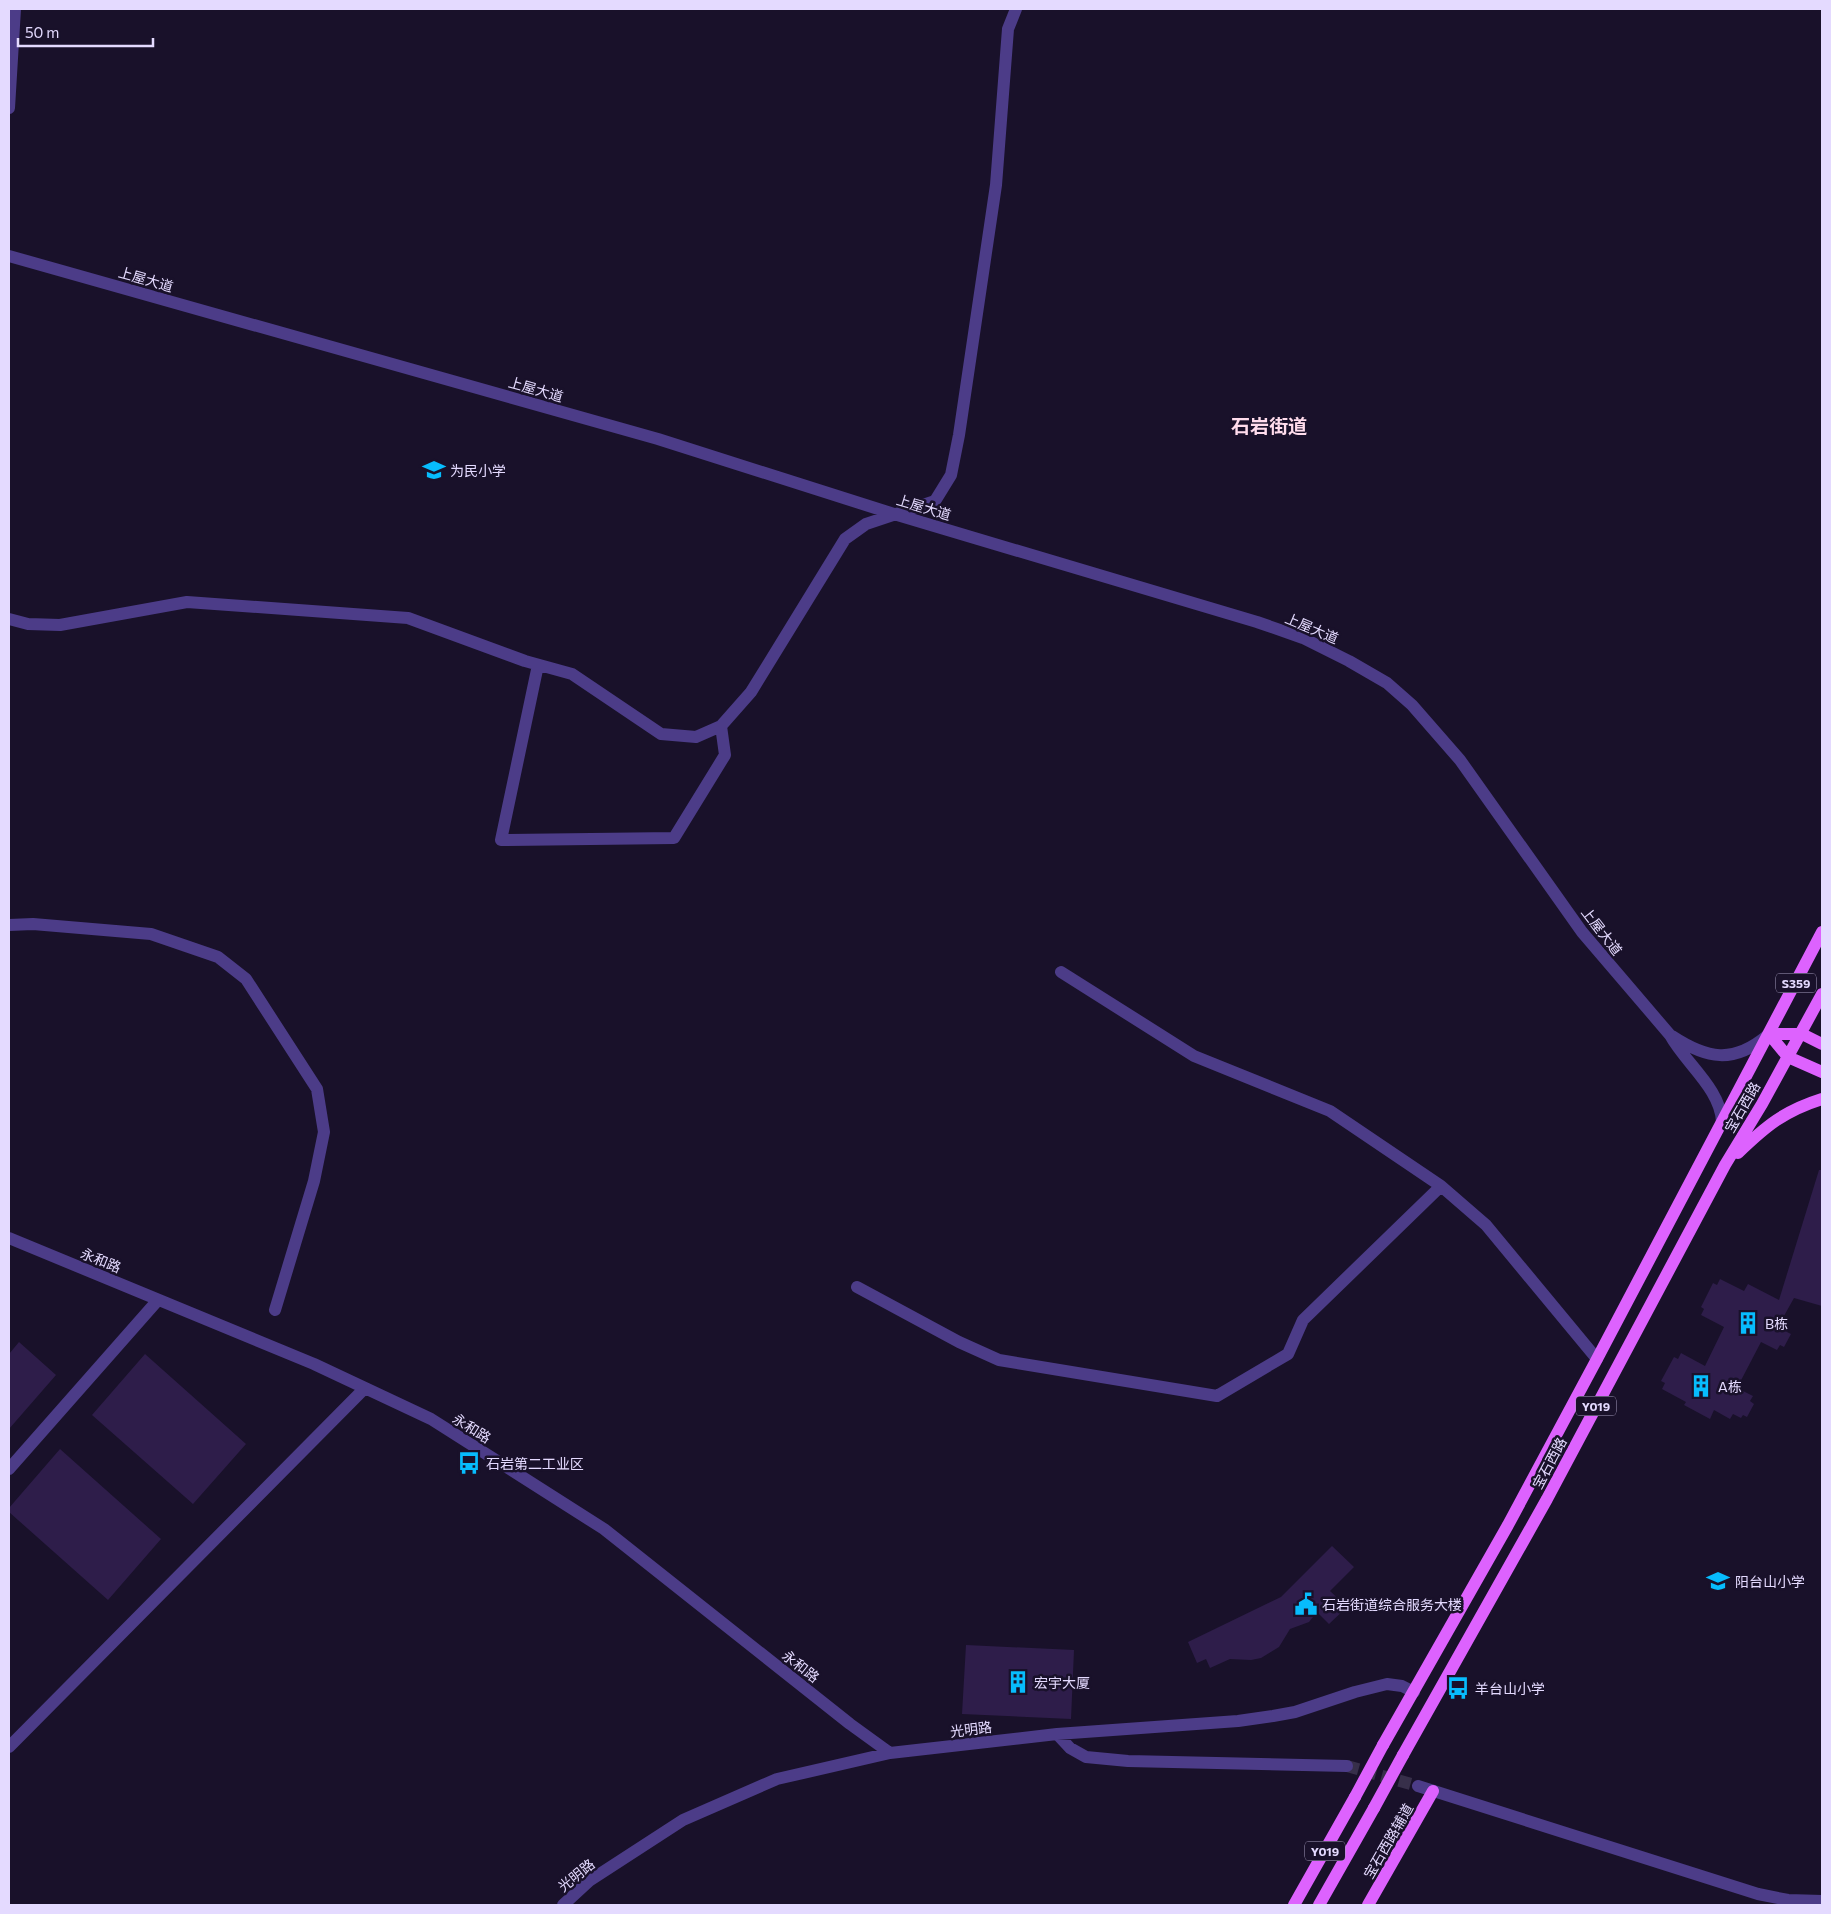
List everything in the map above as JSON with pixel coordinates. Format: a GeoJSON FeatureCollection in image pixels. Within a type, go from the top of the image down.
{"type":"FeatureCollection","features":[{"type":"Feature","properties":{"kind":"main road","name":"S359"},"geometry":{"type":"LineString","coordinates":[[1769,1034],[1822,932]]}},
{"type":"Feature","properties":{"kind":"main road","name":"S359"},"geometry":{"type":"LineString","coordinates":[[1802,1034],[1822,994]]}},
{"type":"Feature","properties":{"kind":"main road"},"geometry":{"type":"LineString","coordinates":[[1769,1034],[1802,1034],[1822,1044]]}},
{"type":"Feature","properties":{"kind":"main road"},"geometry":{"type":"LineString","coordinates":[[1769,1034],[1788,1057],[1822,1072]]}},
{"type":"Feature","properties":{"kind":"main road","name":"宝石西路"},"geometry":{"type":"LineString","coordinates":[[1294,1905],[1508,1525],[1598,1360],[1769,1034]]}},
{"type":"Feature","properties":{"kind":"main road","name":"宝石西路"},"geometry":{"type":"LineString","coordinates":[[1320,1905],[1543,1507],[1725,1165],[1802,1034]]}},
{"type":"Feature","properties":{"kind":"main road"},"geometry":{"type":"LineString","coordinates":[[1725,1165],[1772,1122],[1789,1111],[1822,1099]]}},
{"type":"Feature","properties":{"kind":"main road","name":"宝石西路辅道"},"geometry":{"type":"LineString","coordinates":[[1368,1905],[1433,1791]]}},
{"type":"Feature","properties":{"kind":"street"},"geometry":{"type":"LineString","coordinates":[[9,108],[14,9]]}},
{"type":"Feature","properties":{"kind":"street"},"geometry":{"type":"LineString","coordinates":[[9,620],[28,624],[60,625],[187,602],[408,618],[538,665],[572,674],[661,734],[696,737],[721,726],[751,692],[845,539],[866,524],[934,501],[951,475],[996,185],[1008,29],[1016,9]]}},
{"type":"Feature","properties":{"kind":"street","name":"上屋大道"},"geometry":{"type":"LineString","coordinates":[[9,256],[658,439],[894,514],[1275,628],[1303,638],[1341,657],[1387,684],[1412,705],[1460,760],[1582,932],[1670,1035],[1681,1053],[1698,1072],[1720,1106],[1722,1122]]}},
{"type":"Feature","properties":{"kind":"street"},"geometry":{"type":"LineString","coordinates":[[538,665],[501,840],[674,838],[725,755],[721,726]]}},
{"type":"Feature","properties":{"kind":"street"},"geometry":{"type":"LineString","coordinates":[[9,925],[33,924],[150,934],[218,957],[246,979],[318,1089],[324,1132],[314,1181],[275,1310]]}},
{"type":"Feature","properties":{"kind":"street"},"geometry":{"type":"LineString","coordinates":[[1061,972],[1194,1056],[1330,1111],[1441,1186],[1486,1225],[1598,1360]]}},
{"type":"Feature","properties":{"kind":"street","name":"上屋大道"},"geometry":{"type":"LineString","coordinates":[[1670,1035],[1697,1050],[1715,1056],[1744,1051],[1756,1045],[1769,1034]]}},
{"type":"Feature","properties":{"kind":"street"},"geometry":{"type":"LineString","coordinates":[[857,1287],[959,1342],[999,1360],[1217,1396],[1288,1354],[1303,1320],[1441,1186]]}},
{"type":"Feature","properties":{"kind":"street","name":"永和路"},"geometry":{"type":"LineString","coordinates":[[9,1238],[314,1364],[431,1419],[604,1529],[890,1754]]}},
{"type":"Feature","properties":{"kind":"street"},"geometry":{"type":"LineString","coordinates":[[9,1469],[158,1300]]}},
{"type":"Feature","properties":{"kind":"street"},"geometry":{"type":"LineString","coordinates":[[9,1747],[365,1388]]}},
{"type":"Feature","properties":{"kind":"street","name":"光明路"},"geometry":{"type":"LineString","coordinates":[[563,1905],[589,1881],[683,1820],[777,1779],[890,1754],[1057,1734],[1273,1716],[1295,1712],[1355,1692],[1387,1684],[1402,1686],[1414,1692]]}},
{"type":"Feature","properties":{"kind":"street"},"geometry":{"type":"LineString","coordinates":[[1057,1734],[1070,1748],[1086,1756],[1128,1761],[1347,1766]]}},
{"type":"Feature","properties":{"kind":"street"},"geometry":{"type":"LineString","coordinates":[[1418,1786],[1758,1894],[1788,1900],[1822,1901]]}},
{"type":"Feature","properties":{"kind":"building"},"geometry":{"type":"Polygon","coordinates":[[[1819,1170],[1822,1170],[1822,1306],[1794,1298],[1780,1323],[1789,1328],[1787,1332],[1791,1334],[1784,1347],[1780,1345],[1777,1350],[1761,1342],[1737,1388],[1753,1396],[1750,1401],[1754,1404],[1747,1417],[1743,1415],[1741,1418],[1733,1414],[1730,1419],[1714,1410],[1710,1419],[1684,1405],[1686,1402],[1662,1389],[1665,1383],[1661,1381],[1674,1357],[1678,1359],[1681,1353],[1705,1366],[1724,1327],[1701,1315],[1704,1309],[1701,1307],[1713,1283],[1717,1285],[1720,1279],[1744,1291],[1748,1284],[1779,1300],[1819,1170]]]}},
{"type":"Feature","properties":{"kind":"building"},"geometry":{"type":"Polygon","coordinates":[[[19,1342],[56,1375],[9,1429],[9,1354],[19,1342]]]}},
{"type":"Feature","properties":{"kind":"building"},"geometry":{"type":"Polygon","coordinates":[[[145,1354],[246,1444],[193,1504],[92,1415],[145,1354]]]}},
{"type":"Feature","properties":{"kind":"building"},"geometry":{"type":"Polygon","coordinates":[[[60,1449],[161,1539],[108,1600],[9,1512],[9,1508],[60,1449]]]}},
{"type":"Feature","properties":{"kind":"building","name":"石岩街道综合服务大楼"},"geometry":{"type":"Polygon","coordinates":[[[1332,1546],[1354,1567],[1330,1591],[1347,1607],[1329,1624],[1317,1612],[1309,1622],[1290,1629],[1279,1647],[1261,1658],[1251,1660],[1230,1659],[1210,1668],[1206,1659],[1197,1663],[1188,1642],[1281,1597],[1332,1546]]]}},
{"type":"Feature","properties":{"kind":"building","name":"宏宇大厦"},"geometry":{"type":"Polygon","coordinates":[[[966,1645],[1074,1650],[1071,1719],[962,1714],[966,1645]]]}},
{"type":"Feature","properties":{"kind":"tunnel"},"geometry":{"type":"LineString","coordinates":[[1347,1766],[1418,1786]]}},
{"type":"Feature","properties":{"kind":"place","name":"为民小学"},"geometry":{"type":"Point","coordinates":[434,470]}},
{"type":"Feature","properties":{"kind":"place","name":"B栋"},"geometry":{"type":"Point","coordinates":[1748,1323]}},
{"type":"Feature","properties":{"kind":"place","name":"A栋"},"geometry":{"type":"Point","coordinates":[1701,1386]}},
{"type":"Feature","properties":{"kind":"place","name":"石岩第二工业区"},"geometry":{"type":"Point","coordinates":[469,1463]}},
{"type":"Feature","properties":{"kind":"place","name":"阳台山小学"},"geometry":{"type":"Point","coordinates":[1718,1581]}},
{"type":"Feature","properties":{"kind":"place","name":"石岩街道综合服务大楼"},"geometry":{"type":"Point","coordinates":[1306,1604]}},
{"type":"Feature","properties":{"kind":"place","name":"宏宇大厦"},"geometry":{"type":"Point","coordinates":[1018,1682]}},
{"type":"Feature","properties":{"kind":"place","name":"羊台山小学"},"geometry":{"type":"Point","coordinates":[1458,1688]}},
{"type":"Feature","properties":{"kind":"district","name":"石岩街道"},"geometry":{"type":"Point","coordinates":[1269,425]}}]}
